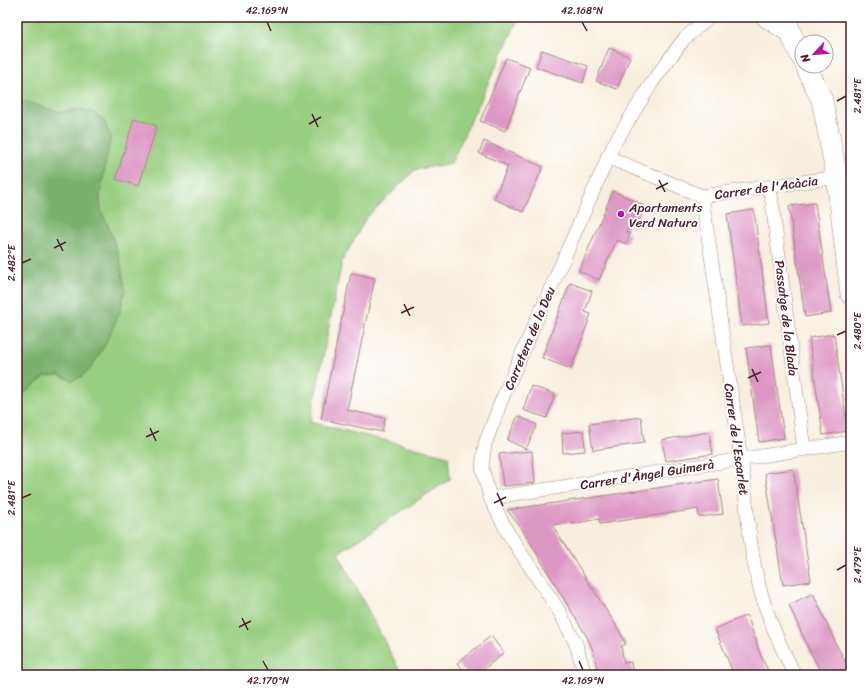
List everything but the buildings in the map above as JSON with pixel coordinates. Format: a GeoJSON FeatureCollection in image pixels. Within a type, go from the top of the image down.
{"type":"FeatureCollection","features":[{"type":"Feature","properties":{"kind":"main road"},"geometry":{"type":"LineString","coordinates":[[767,17],[787,25],[794,40]]}},
{"type":"Feature","properties":{"kind":"main road"},"geometry":{"type":"LineString","coordinates":[[810,74],[822,100],[836,177],[851,294]]}},
{"type":"Feature","properties":{"kind":"street","name":"Carretera de la Deu"},"geometry":{"type":"LineString","coordinates":[[585,675],[576,644],[558,611],[508,533],[490,498],[482,467],[485,444],[502,399],[607,157],[653,80],[684,39],[709,17]]}},
{"type":"Feature","properties":{"kind":"street","name":"Carrer de l'Acàcia"},"geometry":{"type":"LineString","coordinates":[[607,157],[702,196],[836,177]]}},
{"type":"Feature","properties":{"kind":"street","name":"Passatge de la Blada"},"geometry":{"type":"LineString","coordinates":[[770,187],[804,449]]}},
{"type":"Feature","properties":{"kind":"street","name":"Carrer de l'Escarlet"},"geometry":{"type":"LineString","coordinates":[[702,196],[741,459],[755,568],[765,604],[777,637],[795,675]]}},
{"type":"Feature","properties":{"kind":"street","name":"Carrer d'Àngel Guimerà"},"geometry":{"type":"LineString","coordinates":[[490,498],[851,442]]}},
{"type":"Feature","properties":{"kind":"green space"},"geometry":{"type":"Polygon","coordinates":[[[17,17],[519,17],[451,163],[415,170],[366,218],[342,261],[310,422],[448,456],[450,479],[338,553],[402,675],[17,675],[17,17]]]}},
{"type":"Feature","properties":{"kind":"green space"},"geometry":{"type":"Polygon","coordinates":[[[17,99],[60,112],[81,109],[95,113],[104,121],[111,137],[100,197],[101,211],[108,225],[120,259],[125,290],[120,312],[105,345],[90,369],[81,377],[72,381],[60,375],[46,376],[17,399],[17,99]]]}},
{"type":"Feature","properties":{"kind":"place","name":"Apartaments Verd Natura"},"geometry":{"type":"Point","coordinates":[621,214]}}]}
